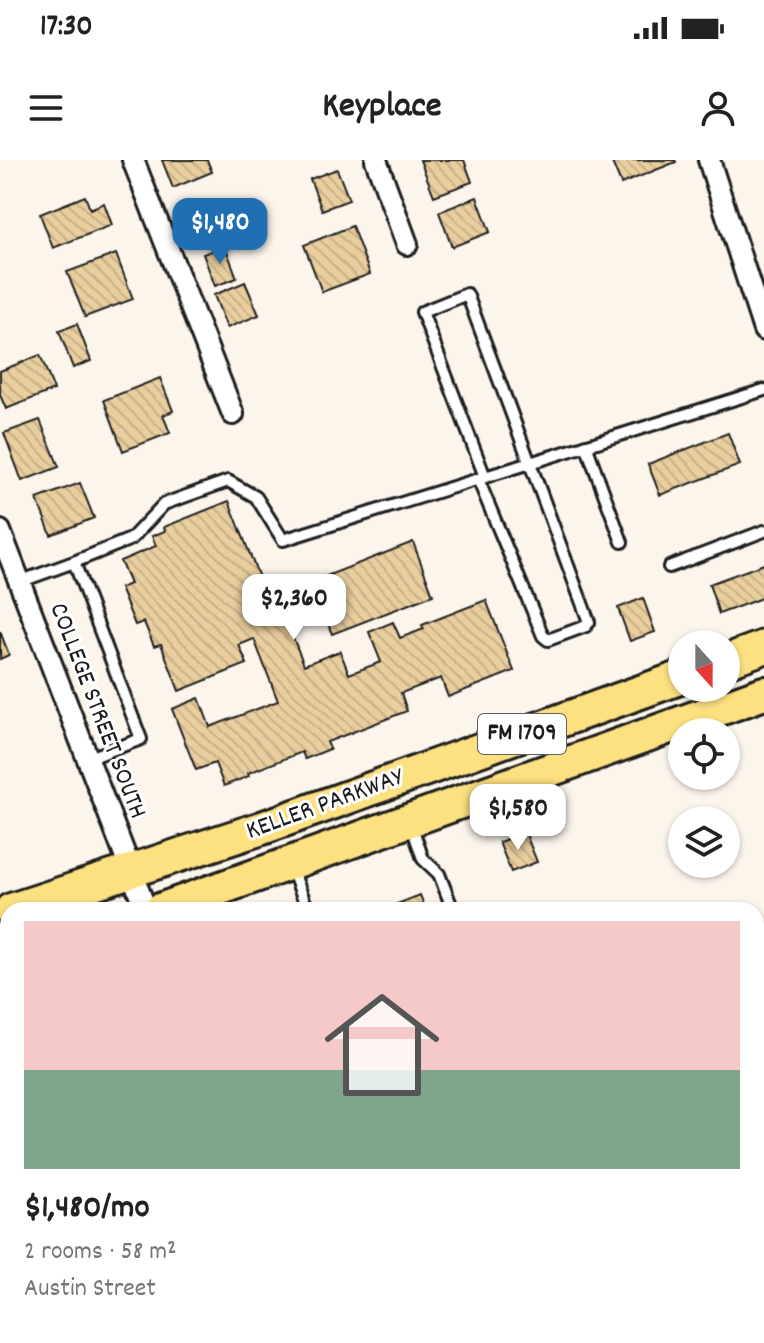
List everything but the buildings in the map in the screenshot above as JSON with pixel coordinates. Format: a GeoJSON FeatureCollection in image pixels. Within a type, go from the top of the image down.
{"type":"FeatureCollection","features":[{"type":"Feature","properties":{"kind":"main road"},"geometry":{"type":"LineString","coordinates":[[740,656],[764,647]]}},
{"type":"Feature","properties":{"kind":"main road","name":"KELLER PARKWAY"},"geometry":{"type":"LineString","coordinates":[[36,902],[132,872],[668,682]]}},
{"type":"Feature","properties":{"kind":"main road","name":"KELLER PARKWAY"},"geometry":{"type":"LineString","coordinates":[[209,902],[291,865],[764,693]]}},
{"type":"Feature","properties":{"kind":"street"},"geometry":{"type":"LineString","coordinates":[[133,160],[233,414]]}},
{"type":"Feature","properties":{"kind":"street"},"geometry":{"type":"LineString","coordinates":[[376,160],[407,244]]}},
{"type":"Feature","properties":{"kind":"street"},"geometry":{"type":"LineString","coordinates":[[709,160],[764,328]]}},
{"type":"Feature","properties":{"kind":"street","name":"COLLEGE STREET SOUTH"},"geometry":{"type":"LineString","coordinates":[[0,531],[11,576],[143,902]]}},
{"type":"Feature","properties":{"kind":"lane"},"geometry":{"type":"LineString","coordinates":[[467,294],[531,462],[589,622],[586,626],[548,640],[543,636],[481,478],[422,312],[467,294]]}},
{"type":"Feature","properties":{"kind":"lane"},"geometry":{"type":"LineString","coordinates":[[11,576],[74,562],[131,539],[164,504],[228,481],[256,497],[283,540],[764,390]]}},
{"type":"Feature","properties":{"kind":"lane"},"geometry":{"type":"LineString","coordinates":[[586,445],[622,542]]}},
{"type":"Feature","properties":{"kind":"lane"},"geometry":{"type":"LineString","coordinates":[[669,567],[764,531]]}},
{"type":"Feature","properties":{"kind":"lane"},"geometry":{"type":"LineString","coordinates":[[74,562],[141,739],[87,759]]}},
{"type":"Feature","properties":{"kind":"lane"},"geometry":{"type":"LineString","coordinates":[[410,822],[423,859],[439,874],[450,902]]}},
{"type":"Feature","properties":{"kind":"lane"},"geometry":{"type":"LineString","coordinates":[[291,865],[305,902]]}}]}
